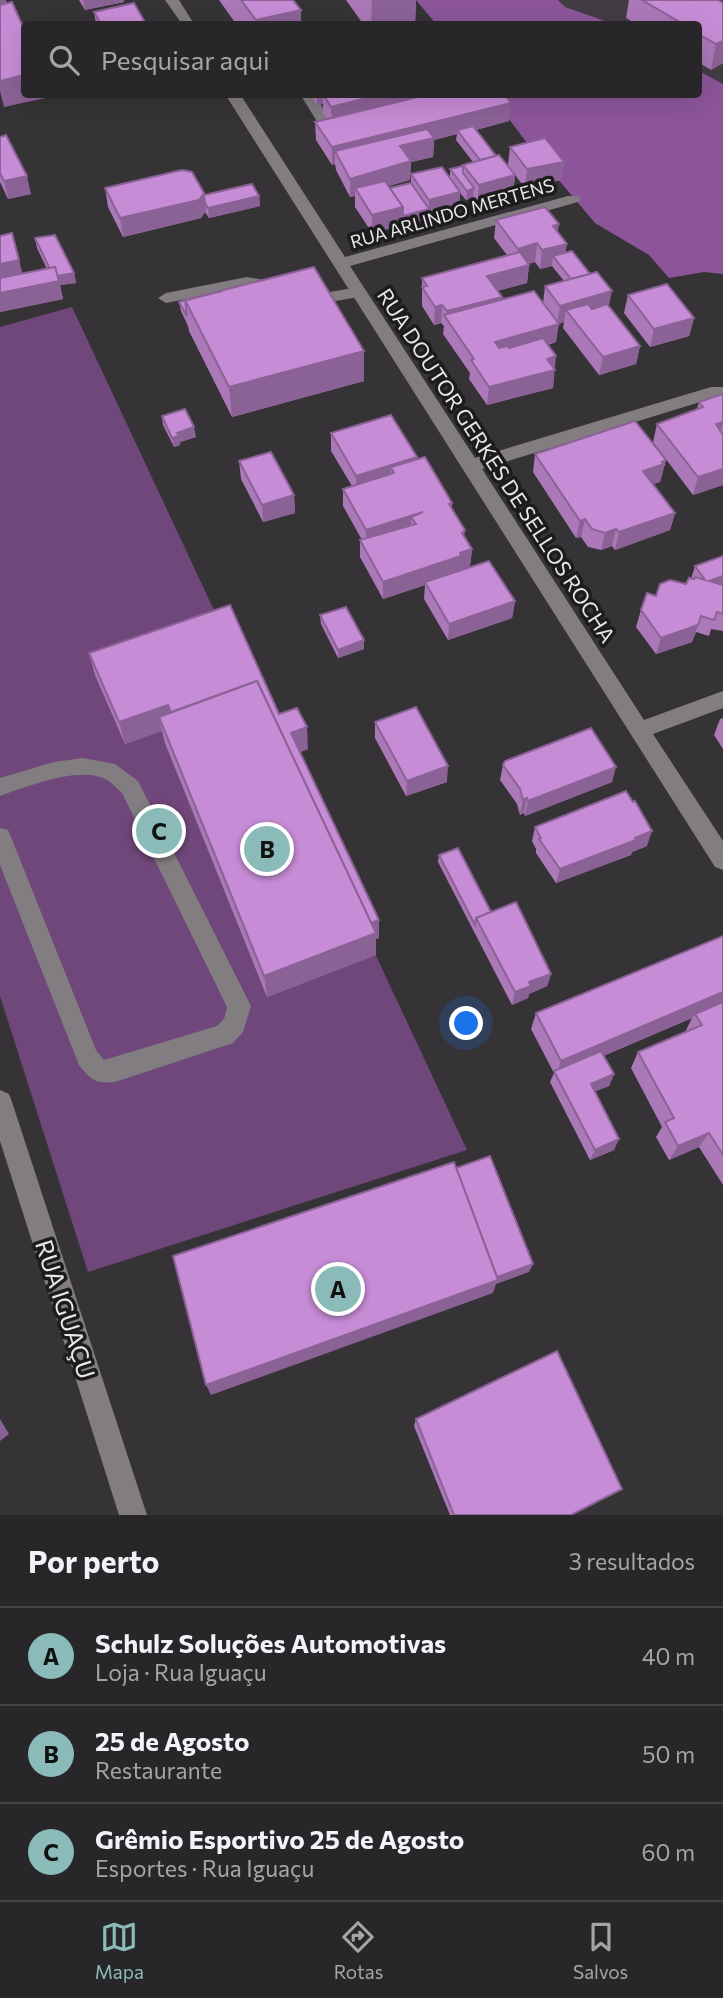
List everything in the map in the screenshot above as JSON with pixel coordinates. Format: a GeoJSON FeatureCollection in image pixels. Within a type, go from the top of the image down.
{"type":"FeatureCollection","features":[{"type":"Feature","properties":{"kind":"street"},"geometry":{"type":"LineString","coordinates":[[172,0],[186,21]]}},
{"type":"Feature","properties":{"kind":"street","name":"RUA DOUTOR GERKES DE SELLOS ROCHA"},"geometry":{"type":"LineString","coordinates":[[235,98],[723,860]]}},
{"type":"Feature","properties":{"kind":"street"},"geometry":{"type":"LineString","coordinates":[[309,98],[326,125],[344,129],[357,126]]}},
{"type":"Feature","properties":{"kind":"street","name":"RUA ARLINDO MERTENS"},"geometry":{"type":"LineString","coordinates":[[341,263],[573,199]]}},
{"type":"Feature","properties":{"kind":"street"},"geometry":{"type":"LineString","coordinates":[[166,299],[247,282],[330,298],[359,292]]}},
{"type":"Feature","properties":{"kind":"street"},"geometry":{"type":"LineString","coordinates":[[471,466],[716,391]]}},
{"type":"Feature","properties":{"kind":"street"},"geometry":{"type":"LineString","coordinates":[[640,730],[723,699]]}},
{"type":"Feature","properties":{"kind":"street"},"geometry":{"type":"LineString","coordinates":[[0,787],[46,771],[88,768],[109,770],[130,787],[239,1006],[235,1024],[225,1035],[115,1070],[99,1072],[87,1057],[0,836]]}},
{"type":"Feature","properties":{"kind":"street","name":"RUA IGUAÇU"},"geometry":{"type":"LineString","coordinates":[[0,1102],[132,1515]]}},
{"type":"Feature","properties":{"kind":"shaded area"},"geometry":{"type":"Polygon","coordinates":[[[416,0],[558,0],[565,7],[605,21],[434,21],[416,0]]]}},
{"type":"Feature","properties":{"kind":"shaded area"},"geometry":{"type":"Polygon","coordinates":[[[558,0],[723,0],[723,84],[702,73],[702,21],[605,21],[565,7],[558,0]]]}},
{"type":"Feature","properties":{"kind":"shaded area"},"geometry":{"type":"Polygon","coordinates":[[[702,73],[723,84],[723,274],[704,272],[669,278],[649,255],[595,223],[493,98],[702,98],[702,73]]]}},
{"type":"Feature","properties":{"kind":"shaded area"},"geometry":{"type":"Polygon","coordinates":[[[72,307],[467,1150],[88,1272],[0,996],[0,327],[72,307]]]}},
{"type":"Feature","properties":{"kind":"building"},"geometry":{"type":"Polygon","coordinates":[[[241,0],[293,0],[301,10],[256,20],[241,0]]]}},
{"type":"Feature","properties":{"kind":"building"},"geometry":{"type":"Polygon","coordinates":[[[642,0],[718,0],[723,3],[723,41],[716,44],[702,36],[702,21],[678,21],[642,0]]]}},
{"type":"Feature","properties":{"kind":"building"},"geometry":{"type":"Polygon","coordinates":[[[12,2],[21,22],[21,76],[0,81],[0,5],[12,2]]]}},
{"type":"Feature","properties":{"kind":"building"},"geometry":{"type":"Polygon","coordinates":[[[134,3],[144,21],[99,21],[94,12],[134,3]]]}},
{"type":"Feature","properties":{"kind":"building"},"geometry":{"type":"Polygon","coordinates":[[[325,98],[367,98],[331,107],[325,98]]]}},
{"type":"Feature","properties":{"kind":"building"},"geometry":{"type":"Polygon","coordinates":[[[414,98],[507,98],[511,103],[332,147],[315,122],[414,98]]]}},
{"type":"Feature","properties":{"kind":"building"},"geometry":{"type":"Polygon","coordinates":[[[473,126],[496,156],[480,160],[457,130],[473,126]]]}},
{"type":"Feature","properties":{"kind":"building"},"geometry":{"type":"Polygon","coordinates":[[[427,129],[434,138],[400,146],[411,161],[350,179],[335,151],[427,129]]]}},
{"type":"Feature","properties":{"kind":"building"},"geometry":{"type":"Polygon","coordinates":[[[6,135],[27,176],[4,181],[0,173],[0,137],[6,135]]]}},
{"type":"Feature","properties":{"kind":"building"},"geometry":{"type":"Polygon","coordinates":[[[545,138],[564,162],[527,169],[510,147],[545,138]]]}},
{"type":"Feature","properties":{"kind":"building"},"geometry":{"type":"Polygon","coordinates":[[[499,155],[515,175],[479,185],[463,165],[499,155]]]}},
{"type":"Feature","properties":{"kind":"building"},"geometry":{"type":"Polygon","coordinates":[[[463,166],[463,173],[474,188],[467,191],[450,169],[463,166]]]}},
{"type":"Feature","properties":{"kind":"building"},"geometry":{"type":"Polygon","coordinates":[[[442,167],[460,192],[429,200],[411,174],[442,167]]]}},
{"type":"Feature","properties":{"kind":"building"},"geometry":{"type":"Polygon","coordinates":[[[182,170],[192,172],[204,193],[199,200],[120,218],[105,188],[182,170]]]}},
{"type":"Feature","properties":{"kind":"building"},"geometry":{"type":"Polygon","coordinates":[[[385,181],[403,207],[372,215],[355,188],[385,181]]]}},
{"type":"Feature","properties":{"kind":"building"},"geometry":{"type":"Polygon","coordinates":[[[411,183],[429,209],[403,216],[403,207],[390,188],[411,183]]]}},
{"type":"Feature","properties":{"kind":"building"},"geometry":{"type":"Polygon","coordinates":[[[252,184],[259,196],[208,208],[205,203],[204,195],[252,184]]]}},
{"type":"Feature","properties":{"kind":"building"},"geometry":{"type":"Polygon","coordinates":[[[545,207],[559,224],[553,226],[567,244],[542,250],[537,243],[518,249],[496,220],[545,207]]]}},
{"type":"Feature","properties":{"kind":"building"},"geometry":{"type":"Polygon","coordinates":[[[12,233],[19,260],[0,264],[0,236],[12,233]]]}},
{"type":"Feature","properties":{"kind":"building"},"geometry":{"type":"Polygon","coordinates":[[[55,235],[74,273],[57,276],[55,267],[50,269],[35,238],[55,235]]]}},
{"type":"Feature","properties":{"kind":"building"},"geometry":{"type":"Polygon","coordinates":[[[572,251],[590,274],[571,279],[553,256],[572,251]]]}},
{"type":"Feature","properties":{"kind":"building"},"geometry":{"type":"Polygon","coordinates":[[[520,252],[529,265],[487,276],[502,297],[447,311],[442,305],[435,307],[422,287],[427,286],[422,278],[520,252]]]}},
{"type":"Feature","properties":{"kind":"building"},"geometry":{"type":"Polygon","coordinates":[[[55,267],[59,281],[0,293],[0,278],[55,267]]]}},
{"type":"Feature","properties":{"kind":"building"},"geometry":{"type":"Polygon","coordinates":[[[314,267],[364,351],[229,387],[185,300],[314,267]]]}},
{"type":"Feature","properties":{"kind":"building"},"geometry":{"type":"Polygon","coordinates":[[[597,272],[612,291],[560,306],[545,286],[597,272]]]}},
{"type":"Feature","properties":{"kind":"building"},"geometry":{"type":"Polygon","coordinates":[[[667,284],[694,318],[654,329],[628,295],[667,284]]]}},
{"type":"Feature","properties":{"kind":"building"},"geometry":{"type":"Polygon","coordinates":[[[534,291],[559,324],[495,342],[499,348],[509,348],[543,338],[556,356],[547,359],[555,370],[489,387],[471,360],[474,359],[444,315],[534,291]]]}},
{"type":"Feature","properties":{"kind":"building"},"geometry":{"type":"Polygon","coordinates":[[[185,300],[187,316],[179,302],[185,300]]]}},
{"type":"Feature","properties":{"kind":"building"},"geometry":{"type":"Polygon","coordinates":[[[588,304],[592,309],[607,304],[640,346],[603,357],[566,310],[588,304]]]}},
{"type":"Feature","properties":{"kind":"building"},"geometry":{"type":"Polygon","coordinates":[[[723,394],[723,422],[716,424],[723,435],[723,469],[698,477],[657,424],[703,407],[699,402],[723,394]]]}},
{"type":"Feature","properties":{"kind":"building"},"geometry":{"type":"Polygon","coordinates":[[[185,409],[194,427],[177,433],[179,436],[172,438],[162,416],[185,409]]]}},
{"type":"Feature","properties":{"kind":"building"},"geometry":{"type":"Polygon","coordinates":[[[391,415],[417,457],[356,476],[331,433],[391,415]]]}},
{"type":"Feature","properties":{"kind":"building"},"geometry":{"type":"Polygon","coordinates":[[[635,421],[666,460],[662,462],[664,464],[643,471],[675,513],[619,532],[616,529],[605,533],[592,529],[585,519],[580,521],[535,454],[635,421]]]}},
{"type":"Feature","properties":{"kind":"building"},"geometry":{"type":"Polygon","coordinates":[[[271,452],[294,495],[262,505],[239,461],[271,452]]]}},
{"type":"Feature","properties":{"kind":"building"},"geometry":{"type":"Polygon","coordinates":[[[425,457],[452,503],[449,504],[465,530],[462,533],[472,549],[460,553],[461,556],[383,582],[360,540],[416,524],[411,517],[423,512],[366,530],[343,489],[394,473],[391,467],[425,457]]]}},
{"type":"Feature","properties":{"kind":"building"},"geometry":{"type":"Polygon","coordinates":[[[723,556],[723,576],[709,581],[723,585],[723,614],[717,612],[714,620],[701,616],[698,625],[661,638],[641,610],[647,593],[656,596],[660,584],[670,580],[686,584],[689,578],[705,580],[695,566],[723,556]]]}},
{"type":"Feature","properties":{"kind":"building"},"geometry":{"type":"Polygon","coordinates":[[[489,561],[515,601],[449,624],[425,582],[489,561]]]}},
{"type":"Feature","properties":{"kind":"building"},"geometry":{"type":"Polygon","coordinates":[[[230,605],[279,714],[297,708],[307,727],[291,733],[379,920],[371,923],[257,681],[171,712],[168,705],[119,722],[89,653],[230,605]]]}},
{"type":"Feature","properties":{"kind":"building"},"geometry":{"type":"Polygon","coordinates":[[[346,607],[364,640],[338,650],[320,615],[346,607]]]}},
{"type":"Feature","properties":{"kind":"building"},"geometry":{"type":"Polygon","coordinates":[[[257,681],[376,933],[264,976],[159,717],[257,681]]]}},
{"type":"Feature","properties":{"kind":"building"},"geometry":{"type":"Polygon","coordinates":[[[416,707],[448,766],[407,781],[375,722],[416,707]]]}},
{"type":"Feature","properties":{"kind":"building"},"geometry":{"type":"Polygon","coordinates":[[[591,728],[616,767],[528,801],[527,798],[523,800],[520,789],[503,765],[505,761],[591,728]]]}},
{"type":"Feature","properties":{"kind":"building"},"geometry":{"type":"Polygon","coordinates":[[[626,791],[652,831],[635,838],[636,840],[560,869],[539,839],[541,838],[535,827],[626,791]]]}},
{"type":"Feature","properties":{"kind":"building"},"geometry":{"type":"Polygon","coordinates":[[[458,848],[491,912],[476,918],[475,925],[439,855],[458,848]]]}},
{"type":"Feature","properties":{"kind":"building"},"geometry":{"type":"Polygon","coordinates":[[[516,902],[551,974],[529,982],[531,986],[515,992],[476,918],[516,902]]]}},
{"type":"Feature","properties":{"kind":"building"},"geometry":{"type":"Polygon","coordinates":[[[723,936],[723,992],[561,1061],[536,1013],[723,936]]]}},
{"type":"Feature","properties":{"kind":"building"},"geometry":{"type":"Polygon","coordinates":[[[723,1002],[723,1155],[709,1133],[678,1146],[665,1122],[674,1118],[638,1052],[702,1025],[695,1014],[723,1002]]]}},
{"type":"Feature","properties":{"kind":"building"},"geometry":{"type":"Polygon","coordinates":[[[601,1051],[614,1074],[591,1084],[619,1139],[595,1150],[554,1071],[601,1051]]]}},
{"type":"Feature","properties":{"kind":"building"},"geometry":{"type":"Polygon","coordinates":[[[490,1156],[533,1264],[497,1277],[456,1168],[490,1156]]]}},
{"type":"Feature","properties":{"kind":"building"},"geometry":{"type":"Polygon","coordinates":[[[454,1162],[498,1280],[206,1385],[173,1256],[454,1162]]]}},
{"type":"Feature","properties":{"kind":"building"},"geometry":{"type":"Polygon","coordinates":[[[557,1351],[622,1489],[571,1515],[454,1515],[416,1419],[557,1351]]]}},
{"type":"Feature","properties":{"kind":"place","name":"Grêmio Esportivo 25 de Agosto"},"geometry":{"type":"Point","coordinates":[159,831]}},
{"type":"Feature","properties":{"kind":"place","name":"25 de Agosto"},"geometry":{"type":"Point","coordinates":[267,849]}},
{"type":"Feature","properties":{"kind":"place","name":"Schulz Soluções Automotivas"},"geometry":{"type":"Point","coordinates":[338,1289]}}]}
